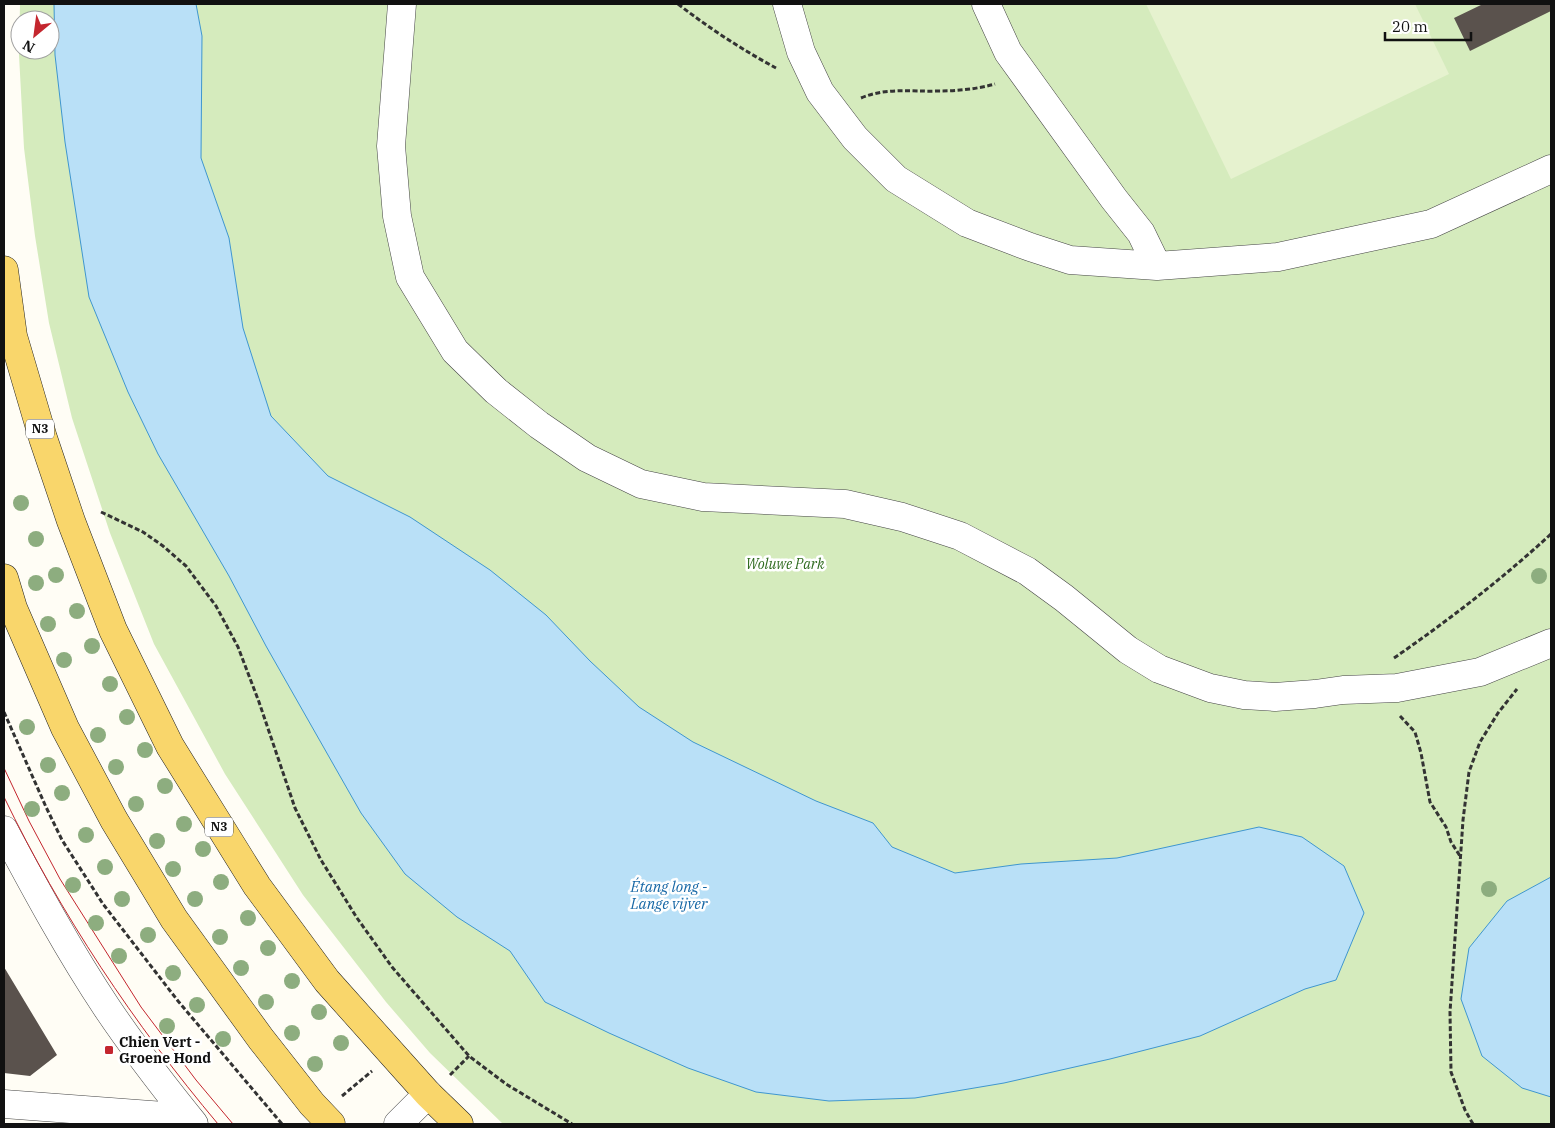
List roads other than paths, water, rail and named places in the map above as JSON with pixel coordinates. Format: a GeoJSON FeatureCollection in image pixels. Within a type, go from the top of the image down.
{"type":"FeatureCollection","features":[{"type":"Feature","properties":{"kind":"main road","name":"N3"},"geometry":{"type":"LineString","coordinates":[[4,270],[13,336],[43,438],[68,512],[113,630],[170,746],[257,886],[327,981],[392,1054],[438,1086],[459,1124]]}},
{"type":"Feature","properties":{"kind":"main road"},"geometry":{"type":"LineString","coordinates":[[4,578],[13,608],[65,728],[114,820],[174,919],[261,1039],[326,1119]]}},
{"type":"Feature","properties":{"kind":"street"},"geometry":{"type":"LineString","coordinates":[[402,4],[391,146],[397,216],[410,277],[455,351],[496,391],[539,425],[587,458],[641,484],[703,497],[845,504],[902,517],[960,536],[1027,571],[1136,654],[1159,669],[1210,688],[1244,695],[1275,697],[1360,689],[1397,688],[1480,672],[1551,643]]}},
{"type":"Feature","properties":{"kind":"street"},"geometry":{"type":"LineString","coordinates":[[787,4],[801,52],[820,92],[855,138],[896,179],[967,223],[1070,260],[1157,266],[1278,257],[1431,224],[1551,169]]}},
{"type":"Feature","properties":{"kind":"street"},"geometry":{"type":"LineString","coordinates":[[986,4],[1008,52],[1114,199],[1141,233],[1157,266]]}},
{"type":"Feature","properties":{"kind":"street"},"geometry":{"type":"LineString","coordinates":[[4,830],[34,885],[107,1007],[158,1080],[186,1114]]}},
{"type":"Feature","properties":{"kind":"street"},"geometry":{"type":"LineString","coordinates":[[398,1124],[438,1086]]}},
{"type":"Feature","properties":{"kind":"street"},"geometry":{"type":"LineString","coordinates":[[4,1104],[164,1116],[186,1114]]}},
{"type":"Feature","properties":{"kind":"water","name":"Étang long - Lange vijver"},"geometry":{"type":"Polygon","coordinates":[[[54,4],[196,4],[202,36],[201,158],[229,238],[243,328],[271,416],[328,476],[410,517],[490,570],[546,615],[590,661],[639,707],[693,742],[816,801],[873,823],[892,847],[955,873],[1021,864],[1117,858],[1259,827],[1302,837],[1344,866],[1364,913],[1336,980],[1305,989],[1200,1036],[1110,1059],[1004,1083],[915,1098],[829,1101],[756,1092],[688,1068],[545,1002],[510,951],[457,917],[405,874],[361,813],[266,646],[229,576],[158,454],[128,392],[89,297],[65,142],[56,60],[60,60],[60,10],[54,10],[54,4]]]}},
{"type":"Feature","properties":{"kind":"water"},"geometry":{"type":"Polygon","coordinates":[[[1551,877],[1551,1097],[1522,1088],[1482,1056],[1461,999],[1469,948],[1507,901],[1551,877]]]}},
{"type":"Feature","properties":{"kind":"tram line"},"geometry":{"type":"LineString","coordinates":[[4,768],[29,821],[60,879],[141,1007],[196,1080],[233,1124]]}},
{"type":"Feature","properties":{"kind":"tram line"},"geometry":{"type":"LineString","coordinates":[[4,797],[50,884],[101,967],[157,1047],[218,1124]]}},
{"type":"Feature","properties":{"kind":"place","name":"Chien Vert - Groene Hond"},"geometry":{"type":"Point","coordinates":[109,1050]}},
{"type":"Feature","properties":{"kind":"park label","name":"Woluwe Park"},"geometry":{"type":"Point","coordinates":[785,564]}}]}
